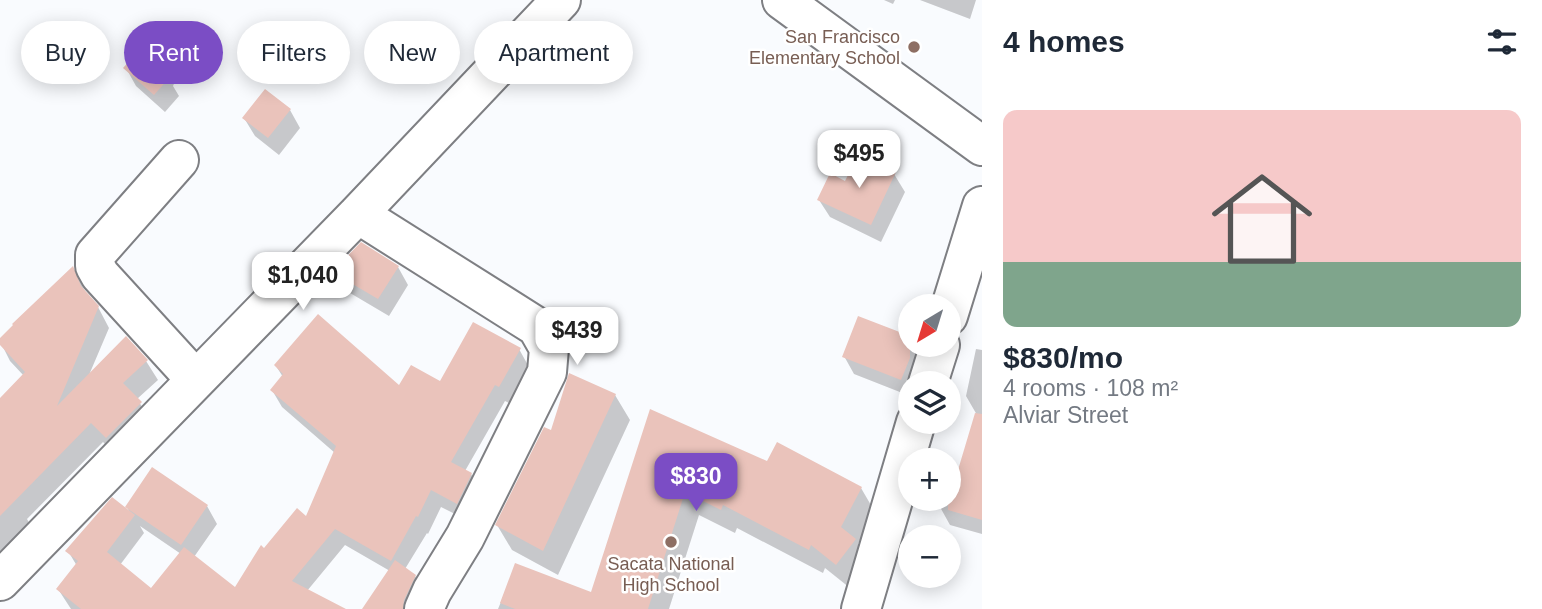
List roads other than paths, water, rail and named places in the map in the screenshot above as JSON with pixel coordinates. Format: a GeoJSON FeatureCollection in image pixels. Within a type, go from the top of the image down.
{"type":"FeatureCollection","features":[{"type":"Feature","properties":{"kind":"street"},"geometry":{"type":"LineString","coordinates":[[0,581],[358,214],[561,0]]}},
{"type":"Feature","properties":{"kind":"street"},"geometry":{"type":"LineString","coordinates":[[782,0],[982,146]]}},
{"type":"Feature","properties":{"kind":"street"},"geometry":{"type":"LineString","coordinates":[[179,160],[95,256],[95,266],[100,275],[196,380]]}},
{"type":"Feature","properties":{"kind":"street"},"geometry":{"type":"LineString","coordinates":[[955,294],[982,206]]}},
{"type":"Feature","properties":{"kind":"street"},"geometry":{"type":"LineString","coordinates":[[358,214],[537,327],[549,348],[547,372],[465,537],[424,609]]}},
{"type":"Feature","properties":{"kind":"street"},"geometry":{"type":"LineString","coordinates":[[861,609],[912,434]]}},
{"type":"Feature","properties":{"kind":"place","name":"San Francisco Elementary School"},"geometry":{"type":"Point","coordinates":[914,47]}},
{"type":"Feature","properties":{"kind":"place","name":"Sacata National High School"},"geometry":{"type":"Point","coordinates":[671,542]}}]}
